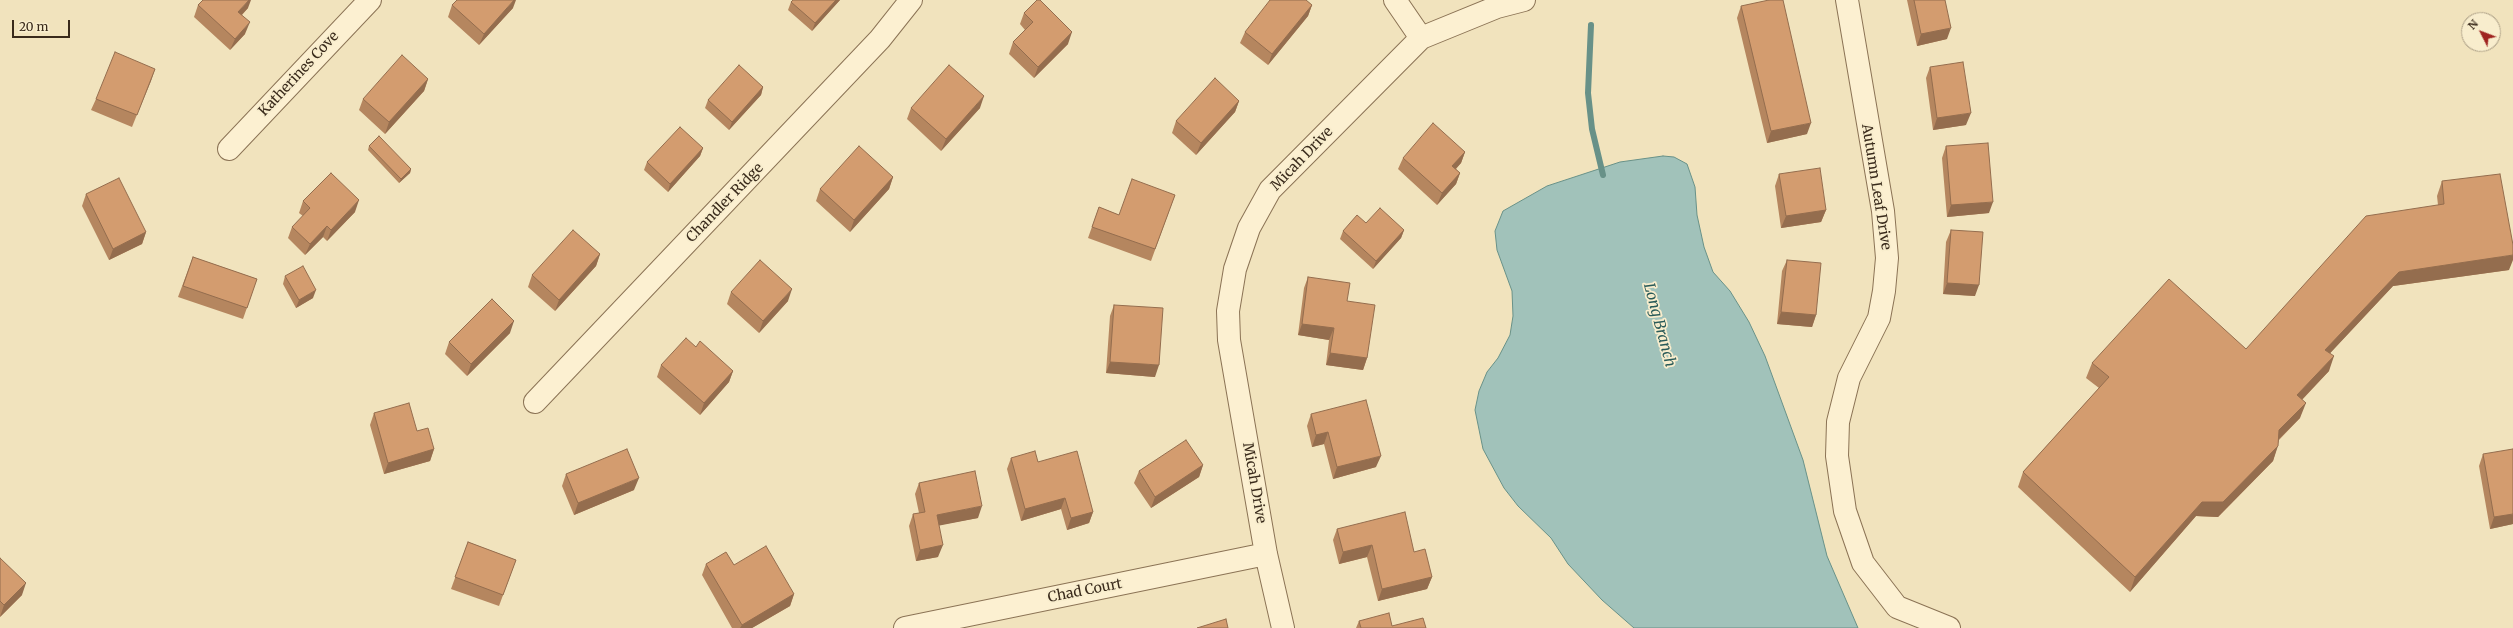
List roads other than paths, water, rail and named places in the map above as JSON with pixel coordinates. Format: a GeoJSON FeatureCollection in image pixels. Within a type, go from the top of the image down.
{"type":"FeatureCollection","features":[{"type":"Feature","properties":{"kind":"street","name":"Katherines Cove"},"geometry":{"type":"LineString","coordinates":[[229,149],[370,0]]}},
{"type":"Feature","properties":{"kind":"street","name":"Chandler Ridge"},"geometry":{"type":"LineString","coordinates":[[535,402],[880,39],[911,0]]}},
{"type":"Feature","properties":{"kind":"street"},"geometry":{"type":"LineString","coordinates":[[1394,0],[1420,38]]}},
{"type":"Feature","properties":{"kind":"street","name":"Micah Drive"},"geometry":{"type":"LineString","coordinates":[[1283,628],[1266,554],[1229,340],[1228,311],[1235,269],[1249,228],[1270,190],[1420,38],[1497,7],[1524,0]]}},
{"type":"Feature","properties":{"kind":"street","name":"Autumn Leaf Drive"},"geometry":{"type":"LineString","coordinates":[[1846,0],[1882,211],[1887,258],[1884,291],[1879,318],[1849,378],[1838,422],[1837,456],[1845,511],[1862,563],[1897,607],[1948,628]]}},
{"type":"Feature","properties":{"kind":"street","name":"Chad Court"},"geometry":{"type":"LineString","coordinates":[[905,628],[1266,554]]}},
{"type":"Feature","properties":{"kind":"water"},"geometry":{"type":"Polygon","coordinates":[[[1663,156],[1674,157],[1687,164],[1695,187],[1697,215],[1704,247],[1713,272],[1730,291],[1749,322],[1765,356],[1803,460],[1827,556],[1858,628],[1634,628],[1602,600],[1568,564],[1551,538],[1518,506],[1504,488],[1483,449],[1475,410],[1479,391],[1487,372],[1498,358],[1510,335],[1513,316],[1512,291],[1497,250],[1495,231],[1503,211],[1547,186],[1620,162],[1663,156]]]}},
{"type":"Feature","properties":{"kind":"waterway","name":"Long Branch"},"geometry":{"type":"LineString","coordinates":[[1591,25],[1588,93],[1592,129],[1603,175]]}}]}
